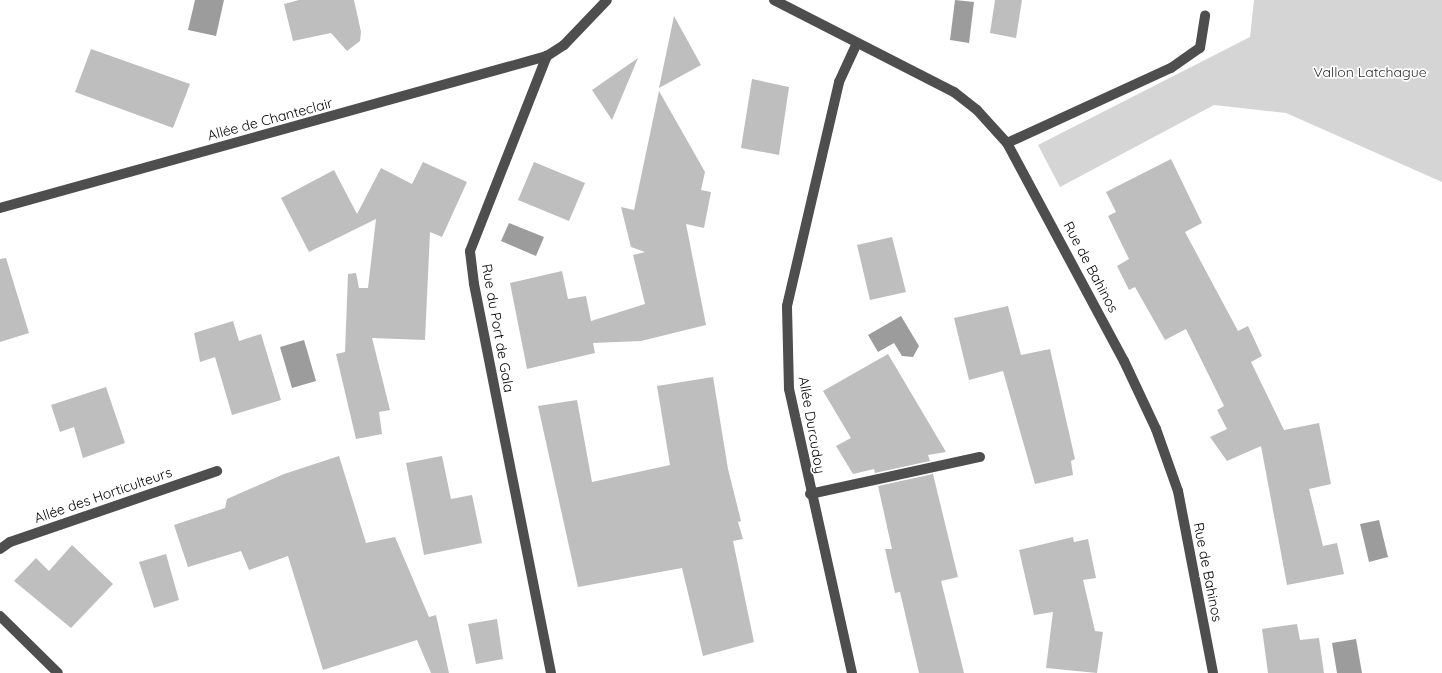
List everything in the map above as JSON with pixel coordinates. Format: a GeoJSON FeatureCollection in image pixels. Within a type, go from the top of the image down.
{"type":"FeatureCollection","features":[{"type":"Feature","properties":{"kind":"street"},"geometry":{"type":"LineString","coordinates":[[547,56],[564,45],[607,0]]}},
{"type":"Feature","properties":{"kind":"street","name":"Rue de Bahinos"},"geometry":{"type":"LineString","coordinates":[[774,0],[954,92],[977,110],[1007,143],[1124,361],[1156,429],[1178,491],[1213,673]]}},
{"type":"Feature","properties":{"kind":"street"},"geometry":{"type":"LineString","coordinates":[[1007,143],[1170,68],[1200,48],[1205,15]]}},
{"type":"Feature","properties":{"kind":"street","name":"Allée Durcudoy"},"geometry":{"type":"LineString","coordinates":[[852,673],[810,494],[789,389],[787,306],[839,82],[857,43]]}},
{"type":"Feature","properties":{"kind":"street","name":"Allée de Chanteclair"},"geometry":{"type":"LineString","coordinates":[[0,208],[547,56]]}},
{"type":"Feature","properties":{"kind":"street","name":"Rue du Port de Gala"},"geometry":{"type":"LineString","coordinates":[[547,56],[470,251],[474,284],[551,673]]}},
{"type":"Feature","properties":{"kind":"street"},"geometry":{"type":"LineString","coordinates":[[810,494],[980,457]]}},
{"type":"Feature","properties":{"kind":"street","name":"Allée des Horticulteurs"},"geometry":{"type":"LineString","coordinates":[[0,549],[10,542],[217,471]]}},
{"type":"Feature","properties":{"kind":"street"},"geometry":{"type":"LineString","coordinates":[[0,616],[58,673]]}},
{"type":"Feature","properties":{"kind":"green space","name":"Vallon Latchague"},"geometry":{"type":"Polygon","coordinates":[[[1254,0],[1442,0],[1442,182],[1286,113],[1214,105],[1060,187],[1038,145],[1250,37],[1254,0]]]}},
{"type":"Feature","properties":{"kind":"shaded area"},"geometry":{"type":"Polygon","coordinates":[[[195,0],[224,0],[216,36],[188,30],[195,0]]]}},
{"type":"Feature","properties":{"kind":"shaded area"},"geometry":{"type":"Polygon","coordinates":[[[955,0],[974,2],[969,43],[950,40],[955,0]]]}},
{"type":"Feature","properties":{"kind":"shaded area"},"geometry":{"type":"Polygon","coordinates":[[[509,223],[544,237],[536,256],[501,241],[509,223]]]}},
{"type":"Feature","properties":{"kind":"shaded area"},"geometry":{"type":"Polygon","coordinates":[[[901,316],[919,346],[913,357],[902,356],[894,343],[878,352],[868,335],[901,316]]]}},
{"type":"Feature","properties":{"kind":"shaded area"},"geometry":{"type":"Polygon","coordinates":[[[304,340],[316,381],[292,388],[280,347],[304,340]]]}},
{"type":"Feature","properties":{"kind":"shaded area"},"geometry":{"type":"Polygon","coordinates":[[[1379,520],[1388,557],[1369,562],[1360,524],[1379,520]]]}},
{"type":"Feature","properties":{"kind":"shaded area"},"geometry":{"type":"Polygon","coordinates":[[[1356,639],[1362,673],[1337,673],[1332,643],[1356,639]]]}},
{"type":"Feature","properties":{"kind":"building"},"geometry":{"type":"Polygon","coordinates":[[[299,0],[354,0],[361,32],[360,41],[347,51],[331,33],[293,41],[284,4],[299,0]]]}},
{"type":"Feature","properties":{"kind":"building"},"geometry":{"type":"Polygon","coordinates":[[[995,0],[1022,0],[1016,38],[990,33],[995,0]]]}},
{"type":"Feature","properties":{"kind":"building"},"geometry":{"type":"Polygon","coordinates":[[[674,16],[701,65],[659,88],[674,16]]]}},
{"type":"Feature","properties":{"kind":"building"},"geometry":{"type":"Polygon","coordinates":[[[91,49],[190,84],[173,128],[75,92],[91,49]]]}},
{"type":"Feature","properties":{"kind":"building"},"geometry":{"type":"Polygon","coordinates":[[[638,58],[612,120],[592,90],[638,58]]]}},
{"type":"Feature","properties":{"kind":"building"},"geometry":{"type":"Polygon","coordinates":[[[752,79],[789,87],[779,155],[741,148],[752,79]]]}},
{"type":"Feature","properties":{"kind":"building"},"geometry":{"type":"Polygon","coordinates":[[[659,91],[705,172],[701,190],[711,192],[704,228],[686,224],[706,325],[641,341],[593,343],[595,353],[527,369],[510,283],[562,271],[568,299],[586,296],[591,321],[645,304],[633,255],[645,252],[631,247],[621,207],[634,210],[659,91]]]}},
{"type":"Feature","properties":{"kind":"building"},"geometry":{"type":"Polygon","coordinates":[[[1171,159],[1202,223],[1185,232],[1238,331],[1248,326],[1262,356],[1251,362],[1284,430],[1319,423],[1331,484],[1309,489],[1323,546],[1337,543],[1344,574],[1287,585],[1261,446],[1227,461],[1210,437],[1227,429],[1217,410],[1224,406],[1186,329],[1165,340],[1135,287],[1129,290],[1117,266],[1129,259],[1108,216],[1116,212],[1106,192],[1171,159]]]}},
{"type":"Feature","properties":{"kind":"building"},"geometry":{"type":"Polygon","coordinates":[[[423,162],[467,182],[442,237],[430,232],[425,340],[372,338],[390,410],[379,412],[382,434],[356,439],[336,354],[345,352],[348,274],[356,273],[359,288],[368,288],[376,219],[309,252],[281,198],[334,170],[357,214],[381,168],[412,184],[423,162]]]}},
{"type":"Feature","properties":{"kind":"building"},"geometry":{"type":"Polygon","coordinates":[[[534,162],[585,183],[569,221],[518,200],[534,162]]]}},
{"type":"Feature","properties":{"kind":"building"},"geometry":{"type":"Polygon","coordinates":[[[892,237],[906,292],[870,300],[857,245],[892,237]]]}},
{"type":"Feature","properties":{"kind":"building"},"geometry":{"type":"Polygon","coordinates":[[[6,258],[29,333],[0,342],[0,259],[6,258]]]}},
{"type":"Feature","properties":{"kind":"building"},"geometry":{"type":"Polygon","coordinates":[[[1008,306],[1021,355],[1050,349],[1075,459],[1071,461],[1073,475],[1035,484],[1003,371],[969,380],[954,318],[1008,306]]]}},
{"type":"Feature","properties":{"kind":"building"},"geometry":{"type":"Polygon","coordinates":[[[233,321],[239,341],[261,334],[281,400],[232,415],[215,357],[200,362],[194,333],[233,321]]]}},
{"type":"Feature","properties":{"kind":"building"},"geometry":{"type":"Polygon","coordinates":[[[888,354],[946,452],[928,455],[930,461],[875,473],[874,469],[853,474],[836,446],[851,438],[823,391],[888,354]]]}},
{"type":"Feature","properties":{"kind":"building"},"geometry":{"type":"Polygon","coordinates":[[[713,377],[728,469],[741,521],[738,522],[743,539],[733,541],[754,642],[703,656],[682,568],[578,587],[538,406],[577,400],[592,482],[670,465],[657,386],[713,377]]]}},
{"type":"Feature","properties":{"kind":"building"},"geometry":{"type":"Polygon","coordinates":[[[106,387],[125,443],[83,458],[74,427],[60,432],[51,405],[106,387]]]}},
{"type":"Feature","properties":{"kind":"building"},"geometry":{"type":"Polygon","coordinates":[[[339,456],[366,543],[395,537],[429,617],[436,615],[449,673],[431,673],[417,640],[323,670],[288,556],[249,570],[241,551],[188,567],[174,525],[225,508],[227,499],[284,474],[339,456]]]}},
{"type":"Feature","properties":{"kind":"building"},"geometry":{"type":"Polygon","coordinates":[[[442,456],[451,499],[472,495],[482,543],[424,555],[406,463],[442,456]]]}},
{"type":"Feature","properties":{"kind":"building"},"geometry":{"type":"Polygon","coordinates":[[[933,474],[958,577],[941,581],[964,673],[919,673],[900,592],[895,593],[885,549],[892,549],[878,486],[933,474]]]}},
{"type":"Feature","properties":{"kind":"building"},"geometry":{"type":"Polygon","coordinates":[[[1073,537],[1074,542],[1088,539],[1096,578],[1083,580],[1095,631],[1103,632],[1097,673],[1046,668],[1053,612],[1034,615],[1019,550],[1073,537]]]}},
{"type":"Feature","properties":{"kind":"building"},"geometry":{"type":"Polygon","coordinates":[[[72,545],[113,584],[71,628],[14,581],[36,558],[49,571],[72,545]]]}},
{"type":"Feature","properties":{"kind":"building"},"geometry":{"type":"Polygon","coordinates":[[[166,554],[179,600],[154,608],[139,562],[166,554]]]}},
{"type":"Feature","properties":{"kind":"building"},"geometry":{"type":"Polygon","coordinates":[[[497,619],[503,659],[476,664],[468,624],[497,619]]]}},
{"type":"Feature","properties":{"kind":"building"},"geometry":{"type":"Polygon","coordinates":[[[1297,624],[1300,640],[1319,638],[1324,673],[1268,673],[1262,629],[1297,624]]]}}]}
